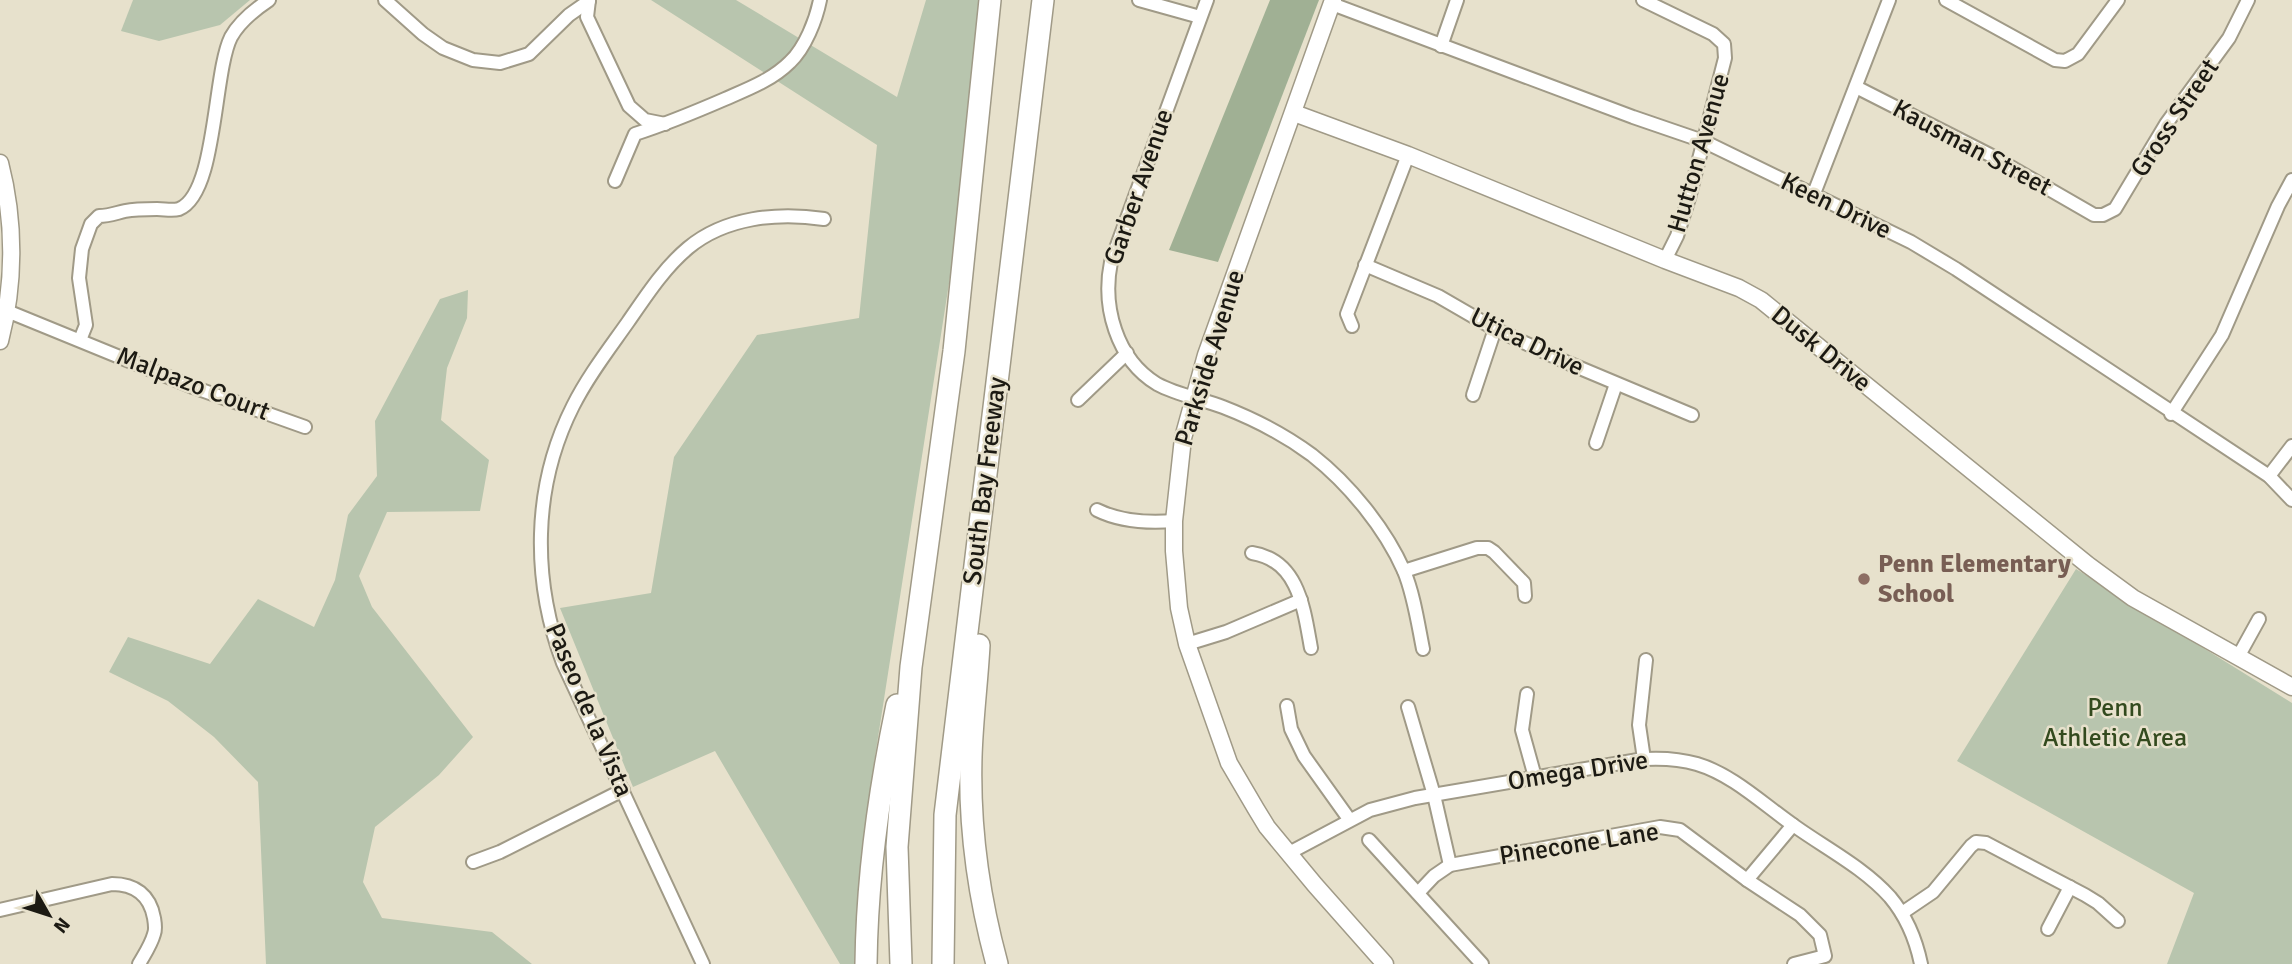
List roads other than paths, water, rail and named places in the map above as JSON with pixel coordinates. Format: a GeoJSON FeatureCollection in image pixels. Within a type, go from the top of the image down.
{"type":"FeatureCollection","features":[{"type":"Feature","properties":{"kind":"highway","name":"South Bay Freeway"},"geometry":{"type":"LineString","coordinates":[[901,964],[897,847],[911,667],[954,351],[989,0]]}},
{"type":"Feature","properties":{"kind":"highway","name":"South Bay Freeway"},"geometry":{"type":"LineString","coordinates":[[943,964],[945,815],[1043,0]]}},
{"type":"Feature","properties":{"kind":"highway"},"geometry":{"type":"LineString","coordinates":[[987,461],[971,759],[975,852],[985,918],[997,964]]}},
{"type":"Feature","properties":{"kind":"highway"},"geometry":{"type":"LineString","coordinates":[[866,964],[868,892],[879,798],[898,700],[911,667]]}},
{"type":"Feature","properties":{"kind":"main road","name":"Parkside Avenue"},"geometry":{"type":"LineString","coordinates":[[1332,2],[1193,397],[1183,438],[1174,521],[1174,551],[1187,645],[1229,763],[1267,827],[1385,964]]}},
{"type":"Feature","properties":{"kind":"main road","name":"Dusk Drive"},"geometry":{"type":"LineString","coordinates":[[1294,113],[1408,155],[1739,288],[1761,300],[2088,565],[2133,598],[2292,687]]}},
{"type":"Feature","properties":{"kind":"main road"},"geometry":{"type":"LineString","coordinates":[[0,163],[6,195],[11,273],[7,312],[0,341]]}},
{"type":"Feature","properties":{"kind":"street"},"geometry":{"type":"LineString","coordinates":[[80,340],[86,325],[79,278],[82,249],[91,225],[99,216],[112,216],[125,211],[173,210],[189,201],[208,159],[225,53],[242,21],[269,0]]}},
{"type":"Feature","properties":{"kind":"street"},"geometry":{"type":"LineString","coordinates":[[385,0],[443,48],[473,60],[492,63],[519,59],[529,54],[569,15],[589,0]]}},
{"type":"Feature","properties":{"kind":"street"},"geometry":{"type":"LineString","coordinates":[[589,0],[587,17],[629,106],[645,120],[669,123]]}},
{"type":"Feature","properties":{"kind":"street"},"geometry":{"type":"LineString","coordinates":[[615,181],[635,134],[669,123],[765,81],[790,63],[818,11],[820,0]]}},
{"type":"Feature","properties":{"kind":"street"},"geometry":{"type":"LineString","coordinates":[[1139,0],[1200,17]]}},
{"type":"Feature","properties":{"kind":"street","name":"Garber Avenue"},"geometry":{"type":"LineString","coordinates":[[1207,0],[1111,262],[1107,285],[1109,309],[1116,332],[1127,353],[1142,371],[1159,385],[1222,407],[1274,430],[1332,472],[1373,519],[1404,571],[1423,649]]}},
{"type":"Feature","properties":{"kind":"street"},"geometry":{"type":"LineString","coordinates":[[1441,46],[1457,0]]}},
{"type":"Feature","properties":{"kind":"street","name":"Hutton Avenue"},"geometry":{"type":"LineString","coordinates":[[1643,0],[1713,34],[1724,44],[1725,58],[1689,198],[1677,236],[1665,260]]}},
{"type":"Feature","properties":{"kind":"street"},"geometry":{"type":"LineString","coordinates":[[1813,196],[1889,0]]}},
{"type":"Feature","properties":{"kind":"street"},"geometry":{"type":"LineString","coordinates":[[1946,0],[2055,60],[2065,61],[2078,54],[2118,0]]}},
{"type":"Feature","properties":{"kind":"street","name":"Gross Street"},"geometry":{"type":"LineString","coordinates":[[2088,211],[2094,215],[2103,215],[2115,209],[2166,124],[2229,38],[2248,0]]}},
{"type":"Feature","properties":{"kind":"street","name":"Keen Drive"},"geometry":{"type":"LineString","coordinates":[[1332,2],[1441,46],[1703,141],[1911,242],[2269,476],[2292,500]]}},
{"type":"Feature","properties":{"kind":"street","name":"Kausman Street"},"geometry":{"type":"LineString","coordinates":[[1856,87],[1990,155],[2088,211]]}},
{"type":"Feature","properties":{"kind":"street"},"geometry":{"type":"LineString","coordinates":[[1352,326],[1347,314],[1408,155]]}},
{"type":"Feature","properties":{"kind":"street"},"geometry":{"type":"LineString","coordinates":[[2171,414],[2222,335],[2292,180]]}},
{"type":"Feature","properties":{"kind":"street","name":"Paseo de la Vista"},"geometry":{"type":"LineString","coordinates":[[703,964],[563,663],[546,605],[541,566],[541,526],[546,485],[556,446],[572,408],[592,373],[649,292],[689,247],[728,226],[760,218],[792,215],[824,219]]}},
{"type":"Feature","properties":{"kind":"street","name":"Utica Drive"},"geometry":{"type":"LineString","coordinates":[[1365,265],[1438,296],[1495,329],[1692,415]]}},
{"type":"Feature","properties":{"kind":"street","name":"Malpazo Court"},"geometry":{"type":"LineString","coordinates":[[7,312],[193,387],[305,427]]}},
{"type":"Feature","properties":{"kind":"street"},"geometry":{"type":"LineString","coordinates":[[1473,395],[1495,329]]}},
{"type":"Feature","properties":{"kind":"street"},"geometry":{"type":"LineString","coordinates":[[1078,400],[1127,353]]}},
{"type":"Feature","properties":{"kind":"street"},"geometry":{"type":"LineString","coordinates":[[1596,443],[1616,384]]}},
{"type":"Feature","properties":{"kind":"street"},"geometry":{"type":"LineString","coordinates":[[2269,476],[2292,446]]}},
{"type":"Feature","properties":{"kind":"street"},"geometry":{"type":"LineString","coordinates":[[1097,510],[1110,517],[1152,523],[1174,521]]}},
{"type":"Feature","properties":{"kind":"street"},"geometry":{"type":"LineString","coordinates":[[1404,571],[1477,548],[1488,548],[1524,583],[1525,596]]}},
{"type":"Feature","properties":{"kind":"street"},"geometry":{"type":"LineString","coordinates":[[1252,553],[1262,554],[1278,562],[1296,584],[1311,648]]}},
{"type":"Feature","properties":{"kind":"street"},"geometry":{"type":"LineString","coordinates":[[1187,645],[1226,632],[1301,600]]}},
{"type":"Feature","properties":{"kind":"street"},"geometry":{"type":"LineString","coordinates":[[2238,657],[2259,619]]}},
{"type":"Feature","properties":{"kind":"street"},"geometry":{"type":"LineString","coordinates":[[1644,760],[1639,725],[1646,660]]}},
{"type":"Feature","properties":{"kind":"street"},"geometry":{"type":"LineString","coordinates":[[1527,694],[1522,730],[1535,777]]}},
{"type":"Feature","properties":{"kind":"street"},"geometry":{"type":"LineString","coordinates":[[1287,706],[1291,729],[1304,756],[1349,819]]}},
{"type":"Feature","properties":{"kind":"street"},"geometry":{"type":"LineString","coordinates":[[1409,707],[1450,865]]}},
{"type":"Feature","properties":{"kind":"street","name":"Omega Drive"},"geometry":{"type":"LineString","coordinates":[[1289,853],[1349,819],[1370,810],[1415,798],[1644,760],[1661,758],[1698,764],[1730,779],[1864,874],[1902,913],[1921,964]]}},
{"type":"Feature","properties":{"kind":"street"},"geometry":{"type":"LineString","coordinates":[[473,862],[500,852],[623,790]]}},
{"type":"Feature","properties":{"kind":"street"},"geometry":{"type":"LineString","coordinates":[[1747,880],[1793,825]]}},
{"type":"Feature","properties":{"kind":"street","name":"Pinecone Lane"},"geometry":{"type":"LineString","coordinates":[[1418,893],[1434,876],[1450,865],[1660,827],[1680,830],[1800,915],[1820,935],[1825,956],[1794,964]]}},
{"type":"Feature","properties":{"kind":"street"},"geometry":{"type":"LineString","coordinates":[[1369,840],[1482,964]]}},
{"type":"Feature","properties":{"kind":"street"},"geometry":{"type":"LineString","coordinates":[[1902,913],[1933,892],[1976,842],[1986,843],[2070,887],[2098,903],[2118,921]]}},
{"type":"Feature","properties":{"kind":"street"},"geometry":{"type":"LineString","coordinates":[[0,910],[112,884],[124,884],[138,890],[152,907],[156,928],[139,964]]}},
{"type":"Feature","properties":{"kind":"street"},"geometry":{"type":"LineString","coordinates":[[2049,929],[2070,887]]}},
{"type":"Feature","properties":{"kind":"place","name":"Penn Elementary School"},"geometry":{"type":"Point","coordinates":[1864,579]}},
{"type":"Feature","properties":{"kind":"park label","name":"Penn Athletic Area"},"geometry":{"type":"Point","coordinates":[2115,723]}}]}
